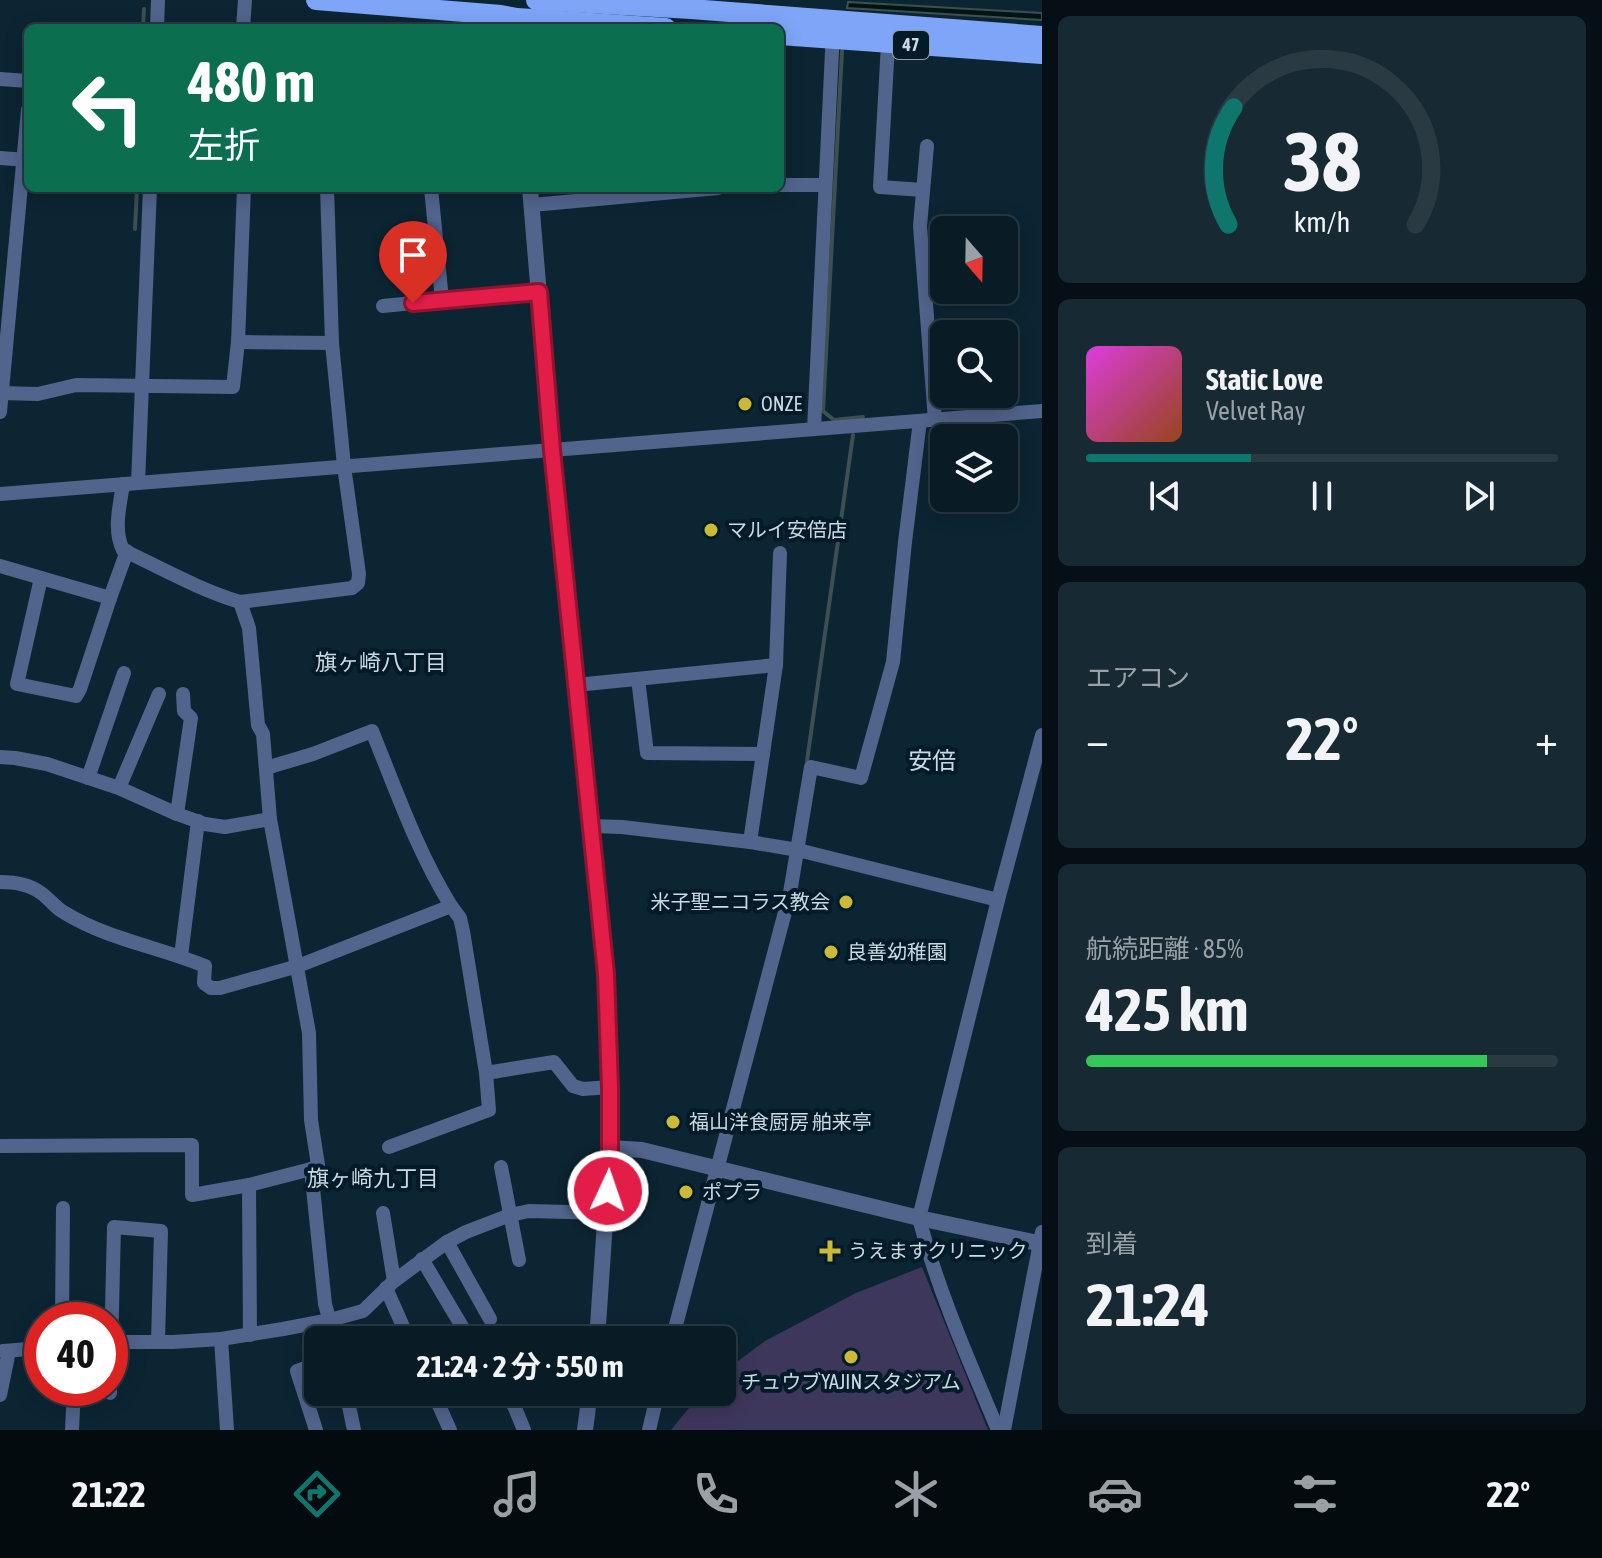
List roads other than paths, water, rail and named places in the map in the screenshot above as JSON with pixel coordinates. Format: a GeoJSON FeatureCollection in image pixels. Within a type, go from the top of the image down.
{"type":"FeatureCollection","features":[{"type":"Feature","properties":{"kind":"main road"},"geometry":{"type":"LineString","coordinates":[[316,0],[620,24]]}},
{"type":"Feature","properties":{"kind":"main road","name":"47"},"geometry":{"type":"LineString","coordinates":[[536,0],[774,24]]}},
{"type":"Feature","properties":{"kind":"main road","name":"47"},"geometry":{"type":"LineString","coordinates":[[784,25],[833,30],[1042,36]]}},
{"type":"Feature","properties":{"kind":"main road","name":"47"},"geometry":{"type":"LineString","coordinates":[[784,35],[833,30],[888,44],[1042,54]]}},
{"type":"Feature","properties":{"kind":"street"},"geometry":{"type":"LineString","coordinates":[[157,24],[158,0]]}},
{"type":"Feature","properties":{"kind":"street"},"geometry":{"type":"LineString","coordinates":[[243,24],[245,0]]}},
{"type":"Feature","properties":{"kind":"street"},"geometry":{"type":"LineString","coordinates":[[814,429],[833,30]]}},
{"type":"Feature","properties":{"kind":"street"},"geometry":{"type":"LineString","coordinates":[[888,44],[880,187],[923,190]]}},
{"type":"Feature","properties":{"kind":"street"},"geometry":{"type":"LineString","coordinates":[[0,79],[24,81]]}},
{"type":"Feature","properties":{"kind":"street"},"geometry":{"type":"LineString","coordinates":[[676,1326],[790,893],[811,767],[861,778],[893,662],[905,542],[927,420],[920,226],[927,146]]}},
{"type":"Feature","properties":{"kind":"street"},"geometry":{"type":"LineString","coordinates":[[0,158],[24,160]]}},
{"type":"Feature","properties":{"kind":"street"},"geometry":{"type":"LineString","coordinates":[[0,412],[24,170]]}},
{"type":"Feature","properties":{"kind":"street"},"geometry":{"type":"LineString","coordinates":[[784,185],[825,185]]}},
{"type":"Feature","properties":{"kind":"street"},"geometry":{"type":"LineString","coordinates":[[138,483],[150,192]]}},
{"type":"Feature","properties":{"kind":"street"},"geometry":{"type":"LineString","coordinates":[[1,393],[38,394],[76,385],[233,387],[238,342],[244,192]]}},
{"type":"Feature","properties":{"kind":"street"},"geometry":{"type":"LineString","coordinates":[[123,484],[118,529],[123,550],[224,597],[240,602],[352,588],[358,583],[332,343],[327,192]]}},
{"type":"Feature","properties":{"kind":"street"},"geometry":{"type":"LineString","coordinates":[[431,192],[442,300]]}},
{"type":"Feature","properties":{"kind":"street"},"geometry":{"type":"LineString","coordinates":[[598,1326],[610,1148],[606,974],[552,450],[531,197],[635,192]]}},
{"type":"Feature","properties":{"kind":"street"},"geometry":{"type":"LineString","coordinates":[[383,306],[539,292]]}},
{"type":"Feature","properties":{"kind":"street"},"geometry":{"type":"LineString","coordinates":[[238,342],[332,343]]}},
{"type":"Feature","properties":{"kind":"street"},"geometry":{"type":"LineString","coordinates":[[0,494],[1042,411]]}},
{"type":"Feature","properties":{"kind":"street"},"geometry":{"type":"LineString","coordinates":[[41,578],[17,684],[76,696],[127,551]]}},
{"type":"Feature","properties":{"kind":"street"},"geometry":{"type":"LineString","coordinates":[[750,842],[776,665],[780,553]]}},
{"type":"Feature","properties":{"kind":"street"},"geometry":{"type":"LineString","coordinates":[[0,566],[110,598]]}},
{"type":"Feature","properties":{"kind":"street"},"geometry":{"type":"LineString","coordinates":[[0,1146],[192,1145],[192,1195],[249,1185],[318,1165],[311,1120],[309,1033],[270,819],[249,628],[240,602]]}},
{"type":"Feature","properties":{"kind":"street"},"geometry":{"type":"LineString","coordinates":[[576,685],[776,665]]}},
{"type":"Feature","properties":{"kind":"street"},"geometry":{"type":"LineString","coordinates":[[88,778],[124,673]]}},
{"type":"Feature","properties":{"kind":"street"},"geometry":{"type":"LineString","coordinates":[[638,679],[647,753],[763,754]]}},
{"type":"Feature","properties":{"kind":"street"},"geometry":{"type":"LineString","coordinates":[[119,788],[159,694]]}},
{"type":"Feature","properties":{"kind":"street"},"geometry":{"type":"LineString","coordinates":[[177,814],[191,718],[184,711],[183,694]]}},
{"type":"Feature","properties":{"kind":"street"},"geometry":{"type":"LineString","coordinates":[[266,768],[372,731],[436,881],[460,918],[486,1073],[489,1110],[389,1147]]}},
{"type":"Feature","properties":{"kind":"street"},"geometry":{"type":"LineString","coordinates":[[1001,1430],[955,1326],[919,1218],[1042,735]]}},
{"type":"Feature","properties":{"kind":"street"},"geometry":{"type":"LineString","coordinates":[[0,757],[47,764],[119,788],[198,821],[225,827],[270,819]]}},
{"type":"Feature","properties":{"kind":"street"},"geometry":{"type":"LineString","coordinates":[[181,956],[198,821]]}},
{"type":"Feature","properties":{"kind":"street"},"geometry":{"type":"LineString","coordinates":[[591,826],[622,827],[798,850],[998,900]]}},
{"type":"Feature","properties":{"kind":"street"},"geometry":{"type":"LineString","coordinates":[[0,882],[22,883],[42,893],[68,916],[131,942],[205,966],[204,983],[211,988],[298,966],[451,906]]}},
{"type":"Feature","properties":{"kind":"street"},"geometry":{"type":"LineString","coordinates":[[486,1073],[554,1062],[573,1086],[583,1089],[610,1087]]}},
{"type":"Feature","properties":{"kind":"street"},"geometry":{"type":"LineString","coordinates":[[610,1148],[642,1150],[919,1218],[1041,1240],[1001,1430]]}},
{"type":"Feature","properties":{"kind":"street"},"geometry":{"type":"LineString","coordinates":[[501,1167],[519,1260]]}},
{"type":"Feature","properties":{"kind":"street"},"geometry":{"type":"LineString","coordinates":[[311,1169],[325,1304],[332,1326]]}},
{"type":"Feature","properties":{"kind":"street"},"geometry":{"type":"LineString","coordinates":[[249,1185],[250,1335]]}},
{"type":"Feature","properties":{"kind":"street"},"geometry":{"type":"LineString","coordinates":[[62,1302],[63,1208]]}},
{"type":"Feature","properties":{"kind":"street"},"geometry":{"type":"LineString","coordinates":[[128,1342],[221,1339],[330,1320],[363,1311],[390,1284],[447,1242],[510,1215],[529,1211],[607,1213]]}},
{"type":"Feature","properties":{"kind":"street"},"geometry":{"type":"LineString","coordinates":[[383,1213],[390,1284],[404,1326]]}},
{"type":"Feature","properties":{"kind":"street"},"geometry":{"type":"LineString","coordinates":[[111,1302],[114,1227],[161,1231],[158,1342]]}},
{"type":"Feature","properties":{"kind":"street"},"geometry":{"type":"LineString","coordinates":[[447,1242],[490,1319]]}},
{"type":"Feature","properties":{"kind":"street"},"geometry":{"type":"LineString","coordinates":[[422,1259],[462,1326]]}},
{"type":"Feature","properties":{"kind":"street"},"geometry":{"type":"LineString","coordinates":[[221,1339],[227,1430]]}},
{"type":"Feature","properties":{"kind":"street"},"geometry":{"type":"LineString","coordinates":[[0,1395],[4,1351],[24,1349]]}},
{"type":"Feature","properties":{"kind":"street"},"geometry":{"type":"LineString","coordinates":[[304,1368],[297,1371],[304,1393]]}},
{"type":"Feature","properties":{"kind":"street"},"geometry":{"type":"LineString","coordinates":[[72,1430],[73,1406]]}},
{"type":"Feature","properties":{"kind":"street"},"geometry":{"type":"LineString","coordinates":[[308,1406],[316,1430]]}},
{"type":"Feature","properties":{"kind":"street"},"geometry":{"type":"LineString","coordinates":[[349,1406],[354,1430]]}},
{"type":"Feature","properties":{"kind":"street"},"geometry":{"type":"LineString","coordinates":[[439,1406],[450,1430]]}},
{"type":"Feature","properties":{"kind":"street"},"geometry":{"type":"LineString","coordinates":[[514,1406],[524,1430]]}},
{"type":"Feature","properties":{"kind":"street"},"geometry":{"type":"LineString","coordinates":[[585,1430],[588,1406]]}},
{"type":"Feature","properties":{"kind":"street"},"geometry":{"type":"LineString","coordinates":[[649,1430],[655,1406]]}},
{"type":"Feature","properties":{"kind":"waterway"},"geometry":{"type":"LineString","coordinates":[[143,24],[144,9]]}},
{"type":"Feature","properties":{"kind":"waterway"},"geometry":{"type":"LineString","coordinates":[[842,51],[823,411],[834,420],[863,417]]}},
{"type":"Feature","properties":{"kind":"waterway"},"geometry":{"type":"LineString","coordinates":[[135,229],[137,192]]}},
{"type":"Feature","properties":{"kind":"waterway"},"geometry":{"type":"LineString","coordinates":[[807,761],[853,435]]}},
{"type":"Feature","properties":{"kind":"place","name":"ONZE"},"geometry":{"type":"Point","coordinates":[745,404]}},
{"type":"Feature","properties":{"kind":"place","name":"マルイ安倍店"},"geometry":{"type":"Point","coordinates":[711,530]}},
{"type":"Feature","properties":{"kind":"place","name":"米子聖ニコラス教会"},"geometry":{"type":"Point","coordinates":[846,902]}},
{"type":"Feature","properties":{"kind":"place","name":"良善幼稚園"},"geometry":{"type":"Point","coordinates":[831,952]}},
{"type":"Feature","properties":{"kind":"place","name":"福山洋食厨房 舶来亭"},"geometry":{"type":"Point","coordinates":[673,1122]}},
{"type":"Feature","properties":{"kind":"place","name":"ポプラ"},"geometry":{"type":"Point","coordinates":[686,1192]}},
{"type":"Feature","properties":{"kind":"place","name":"うえますクリニック"},"geometry":{"type":"Point","coordinates":[830,1251]}},
{"type":"Feature","properties":{"kind":"place","name":"チュウブYAJINスタジアム"},"geometry":{"type":"Point","coordinates":[851,1357]}},
{"type":"Feature","properties":{"kind":"district","name":"旗ヶ崎八丁目"},"geometry":{"type":"Point","coordinates":[381,662]}},
{"type":"Feature","properties":{"kind":"district","name":"安倍"},"geometry":{"type":"Point","coordinates":[932,761]}},
{"type":"Feature","properties":{"kind":"district","name":"旗ヶ崎九丁目"},"geometry":{"type":"Point","coordinates":[373,1178]}}]}
